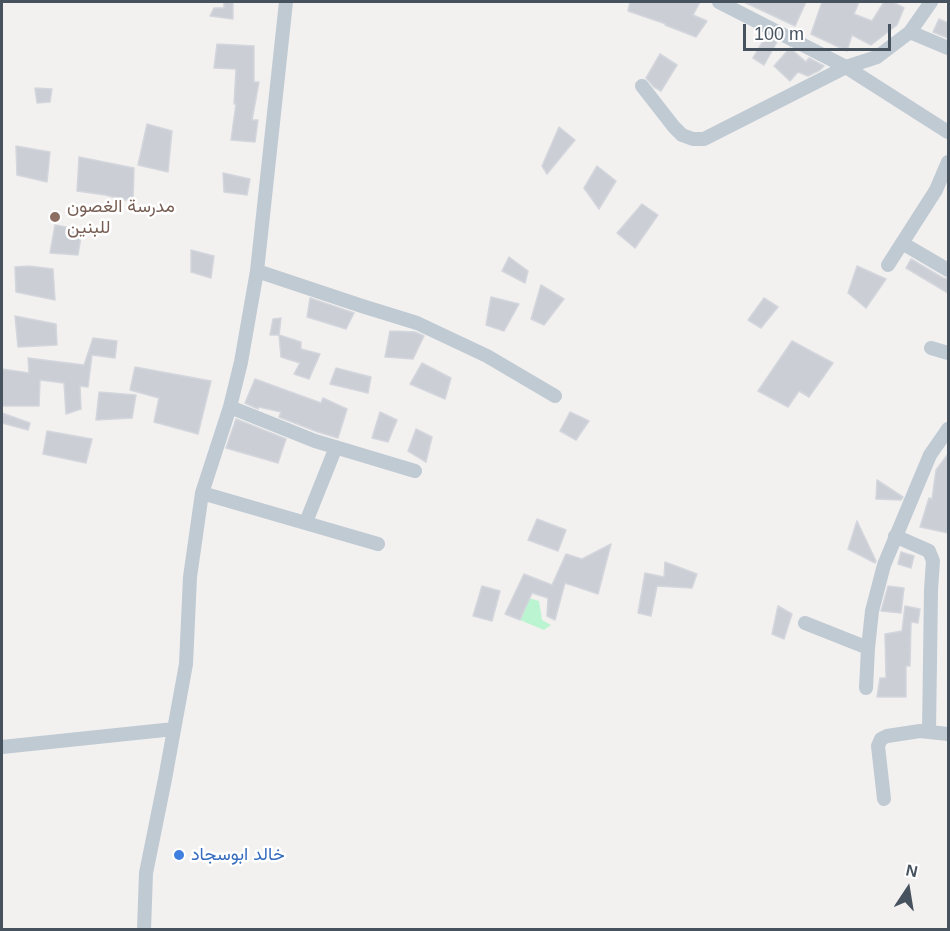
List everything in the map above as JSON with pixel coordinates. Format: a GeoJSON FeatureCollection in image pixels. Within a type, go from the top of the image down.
{"type":"FeatureCollection","features":[{"type":"Feature","properties":{"kind":"street"},"geometry":{"type":"LineString","coordinates":[[144,930],[146,873],[186,664],[190,577],[202,493],[230,407],[241,362],[257,271],[286,2]]}},
{"type":"Feature","properties":{"kind":"street"},"geometry":{"type":"LineString","coordinates":[[719,2],[846,67],[948,132]]}},
{"type":"Feature","properties":{"kind":"street"},"geometry":{"type":"LineString","coordinates":[[642,86],[682,135],[693,139],[704,139],[846,67],[877,57],[910,32],[931,2]]}},
{"type":"Feature","properties":{"kind":"street"},"geometry":{"type":"LineString","coordinates":[[910,32],[948,48]]}},
{"type":"Feature","properties":{"kind":"street"},"geometry":{"type":"LineString","coordinates":[[888,265],[902,243],[942,193],[948,162]]}},
{"type":"Feature","properties":{"kind":"street"},"geometry":{"type":"LineString","coordinates":[[902,243],[948,270]]}},
{"type":"Feature","properties":{"kind":"street"},"geometry":{"type":"LineString","coordinates":[[257,271],[417,323],[487,356],[555,396]]}},
{"type":"Feature","properties":{"kind":"street"},"geometry":{"type":"LineString","coordinates":[[931,348],[948,353]]}},
{"type":"Feature","properties":{"kind":"street"},"geometry":{"type":"LineString","coordinates":[[230,407],[315,441],[415,471]]}},
{"type":"Feature","properties":{"kind":"street"},"geometry":{"type":"LineString","coordinates":[[866,688],[872,611],[879,582],[895,536],[930,455],[948,429]]}},
{"type":"Feature","properties":{"kind":"street"},"geometry":{"type":"LineString","coordinates":[[306,522],[336,447]]}},
{"type":"Feature","properties":{"kind":"street"},"geometry":{"type":"LineString","coordinates":[[202,493],[378,544]]}},
{"type":"Feature","properties":{"kind":"street"},"geometry":{"type":"LineString","coordinates":[[895,536],[929,551],[933,561],[929,732]]}},
{"type":"Feature","properties":{"kind":"street"},"geometry":{"type":"LineString","coordinates":[[805,623],[868,648]]}},
{"type":"Feature","properties":{"kind":"street"},"geometry":{"type":"LineString","coordinates":[[2,747],[174,729]]}},
{"type":"Feature","properties":{"kind":"street"},"geometry":{"type":"LineString","coordinates":[[884,799],[878,746],[881,739],[920,731],[948,734]]}},
{"type":"Feature","properties":{"kind":"green space"},"geometry":{"type":"Polygon","coordinates":[[[529,598],[539,601],[542,620],[551,625],[544,630],[520,620],[529,598]]]}},
{"type":"Feature","properties":{"kind":"building"},"geometry":{"type":"Polygon","coordinates":[[[224,2],[233,2],[233,19],[210,16],[214,8],[224,8],[224,2]]]}},
{"type":"Feature","properties":{"kind":"building"},"geometry":{"type":"Polygon","coordinates":[[[630,2],[700,2],[693,15],[707,21],[696,37],[628,11],[630,2]]]}},
{"type":"Feature","properties":{"kind":"building"},"geometry":{"type":"Polygon","coordinates":[[[744,2],[806,2],[795,26],[744,2]]]}},
{"type":"Feature","properties":{"kind":"building"},"geometry":{"type":"Polygon","coordinates":[[[822,2],[859,2],[854,14],[872,21],[884,2],[893,2],[904,8],[897,25],[871,45],[852,35],[847,51],[811,34],[822,2]]]}},
{"type":"Feature","properties":{"kind":"building"},"geometry":{"type":"Polygon","coordinates":[[[939,19],[948,23],[948,38],[933,32],[939,19]]]}},
{"type":"Feature","properties":{"kind":"building"},"geometry":{"type":"Polygon","coordinates":[[[766,36],[777,42],[764,65],[753,58],[766,36]]]}},
{"type":"Feature","properties":{"kind":"building"},"geometry":{"type":"Polygon","coordinates":[[[217,44],[254,46],[254,82],[259,82],[252,120],[258,120],[255,142],[231,140],[236,104],[234,104],[236,69],[214,68],[217,44]]]}},
{"type":"Feature","properties":{"kind":"building"},"geometry":{"type":"Polygon","coordinates":[[[790,48],[806,62],[809,58],[824,66],[808,76],[798,72],[790,81],[774,66],[790,48]]]}},
{"type":"Feature","properties":{"kind":"building"},"geometry":{"type":"Polygon","coordinates":[[[660,54],[677,65],[661,91],[646,78],[660,54]]]}},
{"type":"Feature","properties":{"kind":"building"},"geometry":{"type":"Polygon","coordinates":[[[35,88],[52,89],[50,102],[37,103],[35,88]]]}},
{"type":"Feature","properties":{"kind":"building"},"geometry":{"type":"Polygon","coordinates":[[[147,124],[172,131],[168,172],[138,165],[147,124]]]}},
{"type":"Feature","properties":{"kind":"building"},"geometry":{"type":"Polygon","coordinates":[[[559,127],[575,140],[547,174],[542,166],[559,127]]]}},
{"type":"Feature","properties":{"kind":"building"},"geometry":{"type":"Polygon","coordinates":[[[16,146],[50,152],[47,182],[17,175],[16,146]]]}},
{"type":"Feature","properties":{"kind":"building"},"geometry":{"type":"Polygon","coordinates":[[[79,157],[134,168],[133,202],[77,191],[79,157]]]}},
{"type":"Feature","properties":{"kind":"building"},"geometry":{"type":"Polygon","coordinates":[[[597,166],[616,181],[599,209],[584,188],[597,166]]]}},
{"type":"Feature","properties":{"kind":"building"},"geometry":{"type":"Polygon","coordinates":[[[223,173],[250,179],[247,195],[224,192],[223,173]]]}},
{"type":"Feature","properties":{"kind":"building"},"geometry":{"type":"Polygon","coordinates":[[[642,204],[658,215],[635,248],[617,233],[642,204]]]}},
{"type":"Feature","properties":{"kind":"building"},"geometry":{"type":"Polygon","coordinates":[[[55,225],[82,230],[78,255],[50,253],[55,225]]]}},
{"type":"Feature","properties":{"kind":"building"},"geometry":{"type":"Polygon","coordinates":[[[191,250],[214,256],[211,278],[191,272],[191,250]]]}},
{"type":"Feature","properties":{"kind":"building"},"geometry":{"type":"Polygon","coordinates":[[[509,257],[528,271],[525,283],[502,271],[509,257]]]}},
{"type":"Feature","properties":{"kind":"building"},"geometry":{"type":"Polygon","coordinates":[[[911,259],[948,279],[948,293],[906,268],[911,259]]]}},
{"type":"Feature","properties":{"kind":"building"},"geometry":{"type":"Polygon","coordinates":[[[857,266],[886,279],[866,308],[848,293],[857,266]]]}},
{"type":"Feature","properties":{"kind":"building"},"geometry":{"type":"Polygon","coordinates":[[[15,267],[53,269],[55,300],[16,292],[15,267]]]}},
{"type":"Feature","properties":{"kind":"building"},"geometry":{"type":"Polygon","coordinates":[[[541,285],[564,299],[544,325],[531,319],[541,285]]]}},
{"type":"Feature","properties":{"kind":"building"},"geometry":{"type":"Polygon","coordinates":[[[491,297],[519,304],[504,331],[486,325],[491,297]]]}},
{"type":"Feature","properties":{"kind":"building"},"geometry":{"type":"Polygon","coordinates":[[[310,298],[354,313],[346,329],[307,317],[310,298]]]}},
{"type":"Feature","properties":{"kind":"building"},"geometry":{"type":"Polygon","coordinates":[[[764,298],[778,307],[761,328],[748,320],[764,298]]]}},
{"type":"Feature","properties":{"kind":"building"},"geometry":{"type":"Polygon","coordinates":[[[15,316],[56,324],[57,345],[18,347],[15,316]]]}},
{"type":"Feature","properties":{"kind":"building"},"geometry":{"type":"Polygon","coordinates":[[[281,318],[279,335],[270,335],[273,319],[281,318]]]}},
{"type":"Feature","properties":{"kind":"building"},"geometry":{"type":"Polygon","coordinates":[[[390,331],[415,332],[424,336],[413,359],[385,357],[390,331]]]}},
{"type":"Feature","properties":{"kind":"building"},"geometry":{"type":"Polygon","coordinates":[[[279,335],[301,342],[301,349],[320,354],[309,379],[294,374],[300,363],[281,357],[279,335]]]}},
{"type":"Feature","properties":{"kind":"building"},"geometry":{"type":"Polygon","coordinates":[[[93,338],[117,341],[115,358],[92,355],[88,387],[80,386],[81,409],[66,414],[64,383],[40,380],[39,406],[2,406],[2,369],[29,373],[28,358],[84,365],[93,338]]]}},
{"type":"Feature","properties":{"kind":"building"},"geometry":{"type":"Polygon","coordinates":[[[792,341],[833,363],[809,397],[799,391],[788,407],[758,391],[792,341]]]}},
{"type":"Feature","properties":{"kind":"building"},"geometry":{"type":"Polygon","coordinates":[[[422,363],[451,378],[445,399],[410,384],[422,363]]]}},
{"type":"Feature","properties":{"kind":"building"},"geometry":{"type":"Polygon","coordinates":[[[135,367],[211,381],[198,434],[154,422],[159,398],[130,390],[135,367]]]}},
{"type":"Feature","properties":{"kind":"building"},"geometry":{"type":"Polygon","coordinates":[[[336,368],[371,377],[368,393],[330,384],[336,368]]]}},
{"type":"Feature","properties":{"kind":"building"},"geometry":{"type":"Polygon","coordinates":[[[255,379],[321,403],[323,398],[347,409],[338,438],[279,417],[281,412],[259,407],[258,409],[245,403],[255,379]]]}},
{"type":"Feature","properties":{"kind":"building"},"geometry":{"type":"Polygon","coordinates":[[[99,392],[136,395],[132,418],[96,420],[99,392]]]}},
{"type":"Feature","properties":{"kind":"building"},"geometry":{"type":"Polygon","coordinates":[[[380,412],[397,420],[388,442],[372,438],[380,412]]]}},
{"type":"Feature","properties":{"kind":"building"},"geometry":{"type":"Polygon","coordinates":[[[570,412],[589,421],[576,440],[560,431],[570,412]]]}},
{"type":"Feature","properties":{"kind":"building"},"geometry":{"type":"Polygon","coordinates":[[[2,413],[30,423],[28,430],[2,423],[2,413]]]}},
{"type":"Feature","properties":{"kind":"building"},"geometry":{"type":"Polygon","coordinates":[[[236,419],[286,439],[278,463],[226,448],[236,419]]]}},
{"type":"Feature","properties":{"kind":"building"},"geometry":{"type":"Polygon","coordinates":[[[416,429],[432,437],[426,462],[408,451],[416,429]]]}},
{"type":"Feature","properties":{"kind":"building"},"geometry":{"type":"Polygon","coordinates":[[[47,431],[92,439],[86,463],[43,454],[47,431]]]}},
{"type":"Feature","properties":{"kind":"building"},"geometry":{"type":"Polygon","coordinates":[[[948,454],[948,533],[920,527],[929,498],[932,499],[936,470],[948,454]]]}},
{"type":"Feature","properties":{"kind":"building"},"geometry":{"type":"Polygon","coordinates":[[[877,480],[903,497],[901,500],[876,499],[877,480]]]}},
{"type":"Feature","properties":{"kind":"building"},"geometry":{"type":"Polygon","coordinates":[[[537,519],[566,530],[558,551],[528,540],[537,519]]]}},
{"type":"Feature","properties":{"kind":"building"},"geometry":{"type":"Polygon","coordinates":[[[857,521],[876,561],[875,563],[848,549],[857,521]]]}},
{"type":"Feature","properties":{"kind":"building"},"geometry":{"type":"Polygon","coordinates":[[[611,544],[598,594],[565,583],[555,620],[547,616],[548,598],[532,593],[520,620],[505,614],[524,574],[552,585],[566,554],[582,559],[611,544]]]}},
{"type":"Feature","properties":{"kind":"building"},"geometry":{"type":"Polygon","coordinates":[[[901,552],[914,556],[911,568],[898,564],[901,552]]]}},
{"type":"Feature","properties":{"kind":"building"},"geometry":{"type":"Polygon","coordinates":[[[665,562],[697,574],[692,588],[657,586],[651,616],[638,613],[645,573],[664,577],[665,562]]]}},
{"type":"Feature","properties":{"kind":"building"},"geometry":{"type":"Polygon","coordinates":[[[482,586],[500,591],[492,621],[473,616],[482,586]]]}},
{"type":"Feature","properties":{"kind":"building"},"geometry":{"type":"Polygon","coordinates":[[[888,586],[904,588],[901,613],[881,611],[888,586]]]}},
{"type":"Feature","properties":{"kind":"building"},"geometry":{"type":"Polygon","coordinates":[[[778,606],[792,614],[784,639],[772,634],[778,606]]]}},
{"type":"Feature","properties":{"kind":"building"},"geometry":{"type":"Polygon","coordinates":[[[905,606],[920,609],[918,623],[911,622],[910,666],[906,666],[906,697],[877,697],[880,678],[886,678],[885,634],[902,631],[905,606]]]}},
{"type":"Feature","properties":{"kind":"place","name":"مدرسة الغصون للبنين"},"geometry":{"type":"Point","coordinates":[55,217]}},
{"type":"Feature","properties":{"kind":"place","name":"خالد ابوسجاد"},"geometry":{"type":"Point","coordinates":[179,855]}}]}
